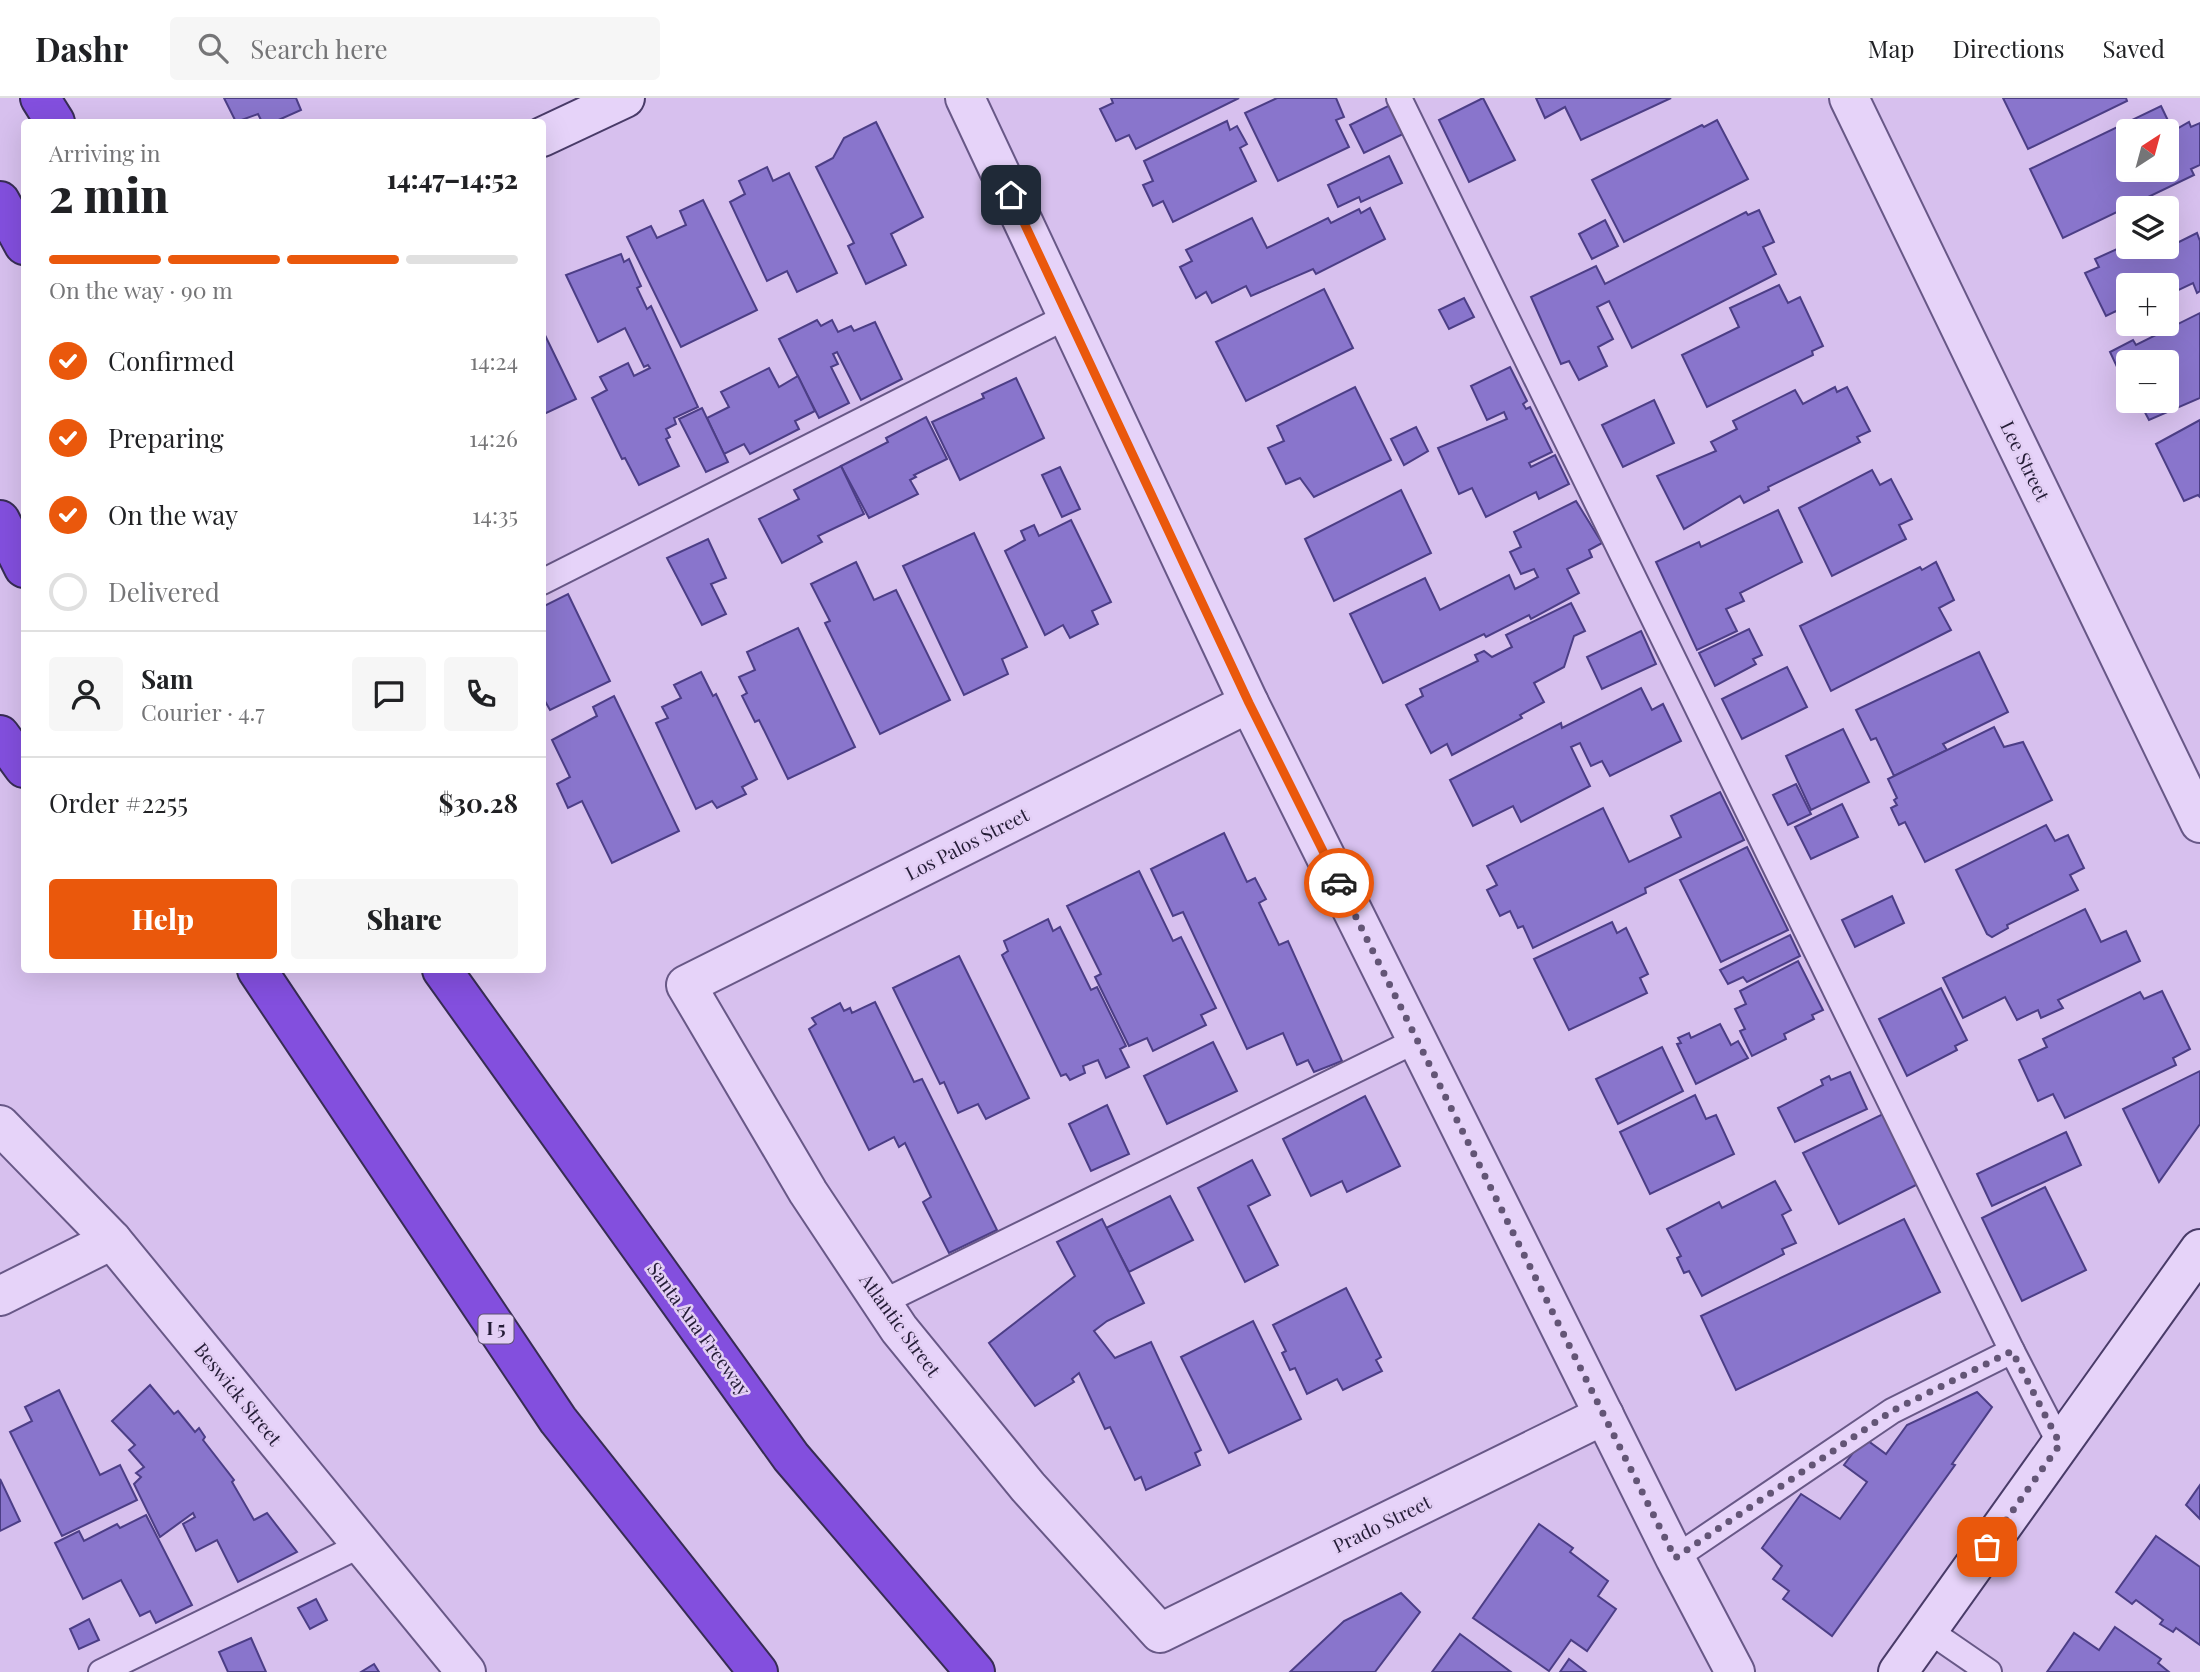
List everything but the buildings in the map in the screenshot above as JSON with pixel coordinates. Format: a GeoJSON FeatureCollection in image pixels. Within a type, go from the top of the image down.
{"type":"FeatureCollection","features":[{"type":"Feature","properties":{"kind":"highway"},"geometry":{"type":"LineString","coordinates":[[40,98],[53,119]]}},
{"type":"Feature","properties":{"kind":"highway"},"geometry":{"type":"LineString","coordinates":[[0,201],[21,240]]}},
{"type":"Feature","properties":{"kind":"highway"},"geometry":{"type":"LineString","coordinates":[[0,520],[21,562]]}},
{"type":"Feature","properties":{"kind":"highway"},"geometry":{"type":"LineString","coordinates":[[0,735],[21,764]]}},
{"type":"Feature","properties":{"kind":"highway","name":"I 5"},"geometry":{"type":"LineString","coordinates":[[259,973],[558,1420],[758,1672]]}},
{"type":"Feature","properties":{"kind":"highway","name":"Santa Ana Freeway"},"geometry":{"type":"LineString","coordinates":[[449,976],[791,1457],[975,1672]]}},
{"type":"Feature","properties":{"kind":"street"},"geometry":{"type":"LineString","coordinates":[[546,135],[625,98]]}},
{"type":"Feature","properties":{"kind":"street"},"geometry":{"type":"LineString","coordinates":[[965,98],[1249,703],[1675,1558],[1735,1672]]}},
{"type":"Feature","properties":{"kind":"street","name":"Lee Street"},"geometry":{"type":"LineString","coordinates":[[1849,98],[2200,823]]}},
{"type":"Feature","properties":{"kind":"street","name":"Los Palos Street"},"geometry":{"type":"LineString","coordinates":[[686,985],[1249,703]]}},
{"type":"Feature","properties":{"kind":"street","name":"Atlantic Street"},"geometry":{"type":"LineString","coordinates":[[686,985],[808,1192],[898,1329],[1028,1487],[1160,1633]]}},
{"type":"Feature","properties":{"kind":"street","name":"Beswick Street"},"geometry":{"type":"LineString","coordinates":[[0,1125],[112,1240],[466,1672]]}},
{"type":"Feature","properties":{"kind":"street"},"geometry":{"type":"LineString","coordinates":[[0,1296],[112,1240]]}},
{"type":"Feature","properties":{"kind":"street"},"geometry":{"type":"LineString","coordinates":[[1898,1672],[2200,1249]]}},
{"type":"Feature","properties":{"kind":"street","name":"Prado Street"},"geometry":{"type":"LineString","coordinates":[[1160,1633],[1604,1415]]}},
{"type":"Feature","properties":{"kind":"lane"},"geometry":{"type":"LineString","coordinates":[[1399,98],[2060,1444]]}},
{"type":"Feature","properties":{"kind":"lane"},"geometry":{"type":"LineString","coordinates":[[546,580],[1068,316]]}},
{"type":"Feature","properties":{"kind":"lane"},"geometry":{"type":"LineString","coordinates":[[881,1303],[1417,1040]]}},
{"type":"Feature","properties":{"kind":"lane"},"geometry":{"type":"LineString","coordinates":[[1675,1558],[1892,1411],[2012,1351]]}},
{"type":"Feature","properties":{"kind":"lane"},"geometry":{"type":"LineString","coordinates":[[101,1672],[361,1545]]}},
{"type":"Feature","properties":{"kind":"lane"},"geometry":{"type":"LineString","coordinates":[[1928,1630],[1989,1672]]}},
{"type":"Feature","properties":{"kind":"way so far"},"geometry":{"type":"LineString","coordinates":[[1339,883],[1675,1558],[1892,1411],[2012,1351],[2060,1444],[1987,1547]]}},
{"type":"Feature","properties":{"kind":"route"},"geometry":{"type":"LineString","coordinates":[[1011,195],[1249,703],[1339,883]]}}]}
